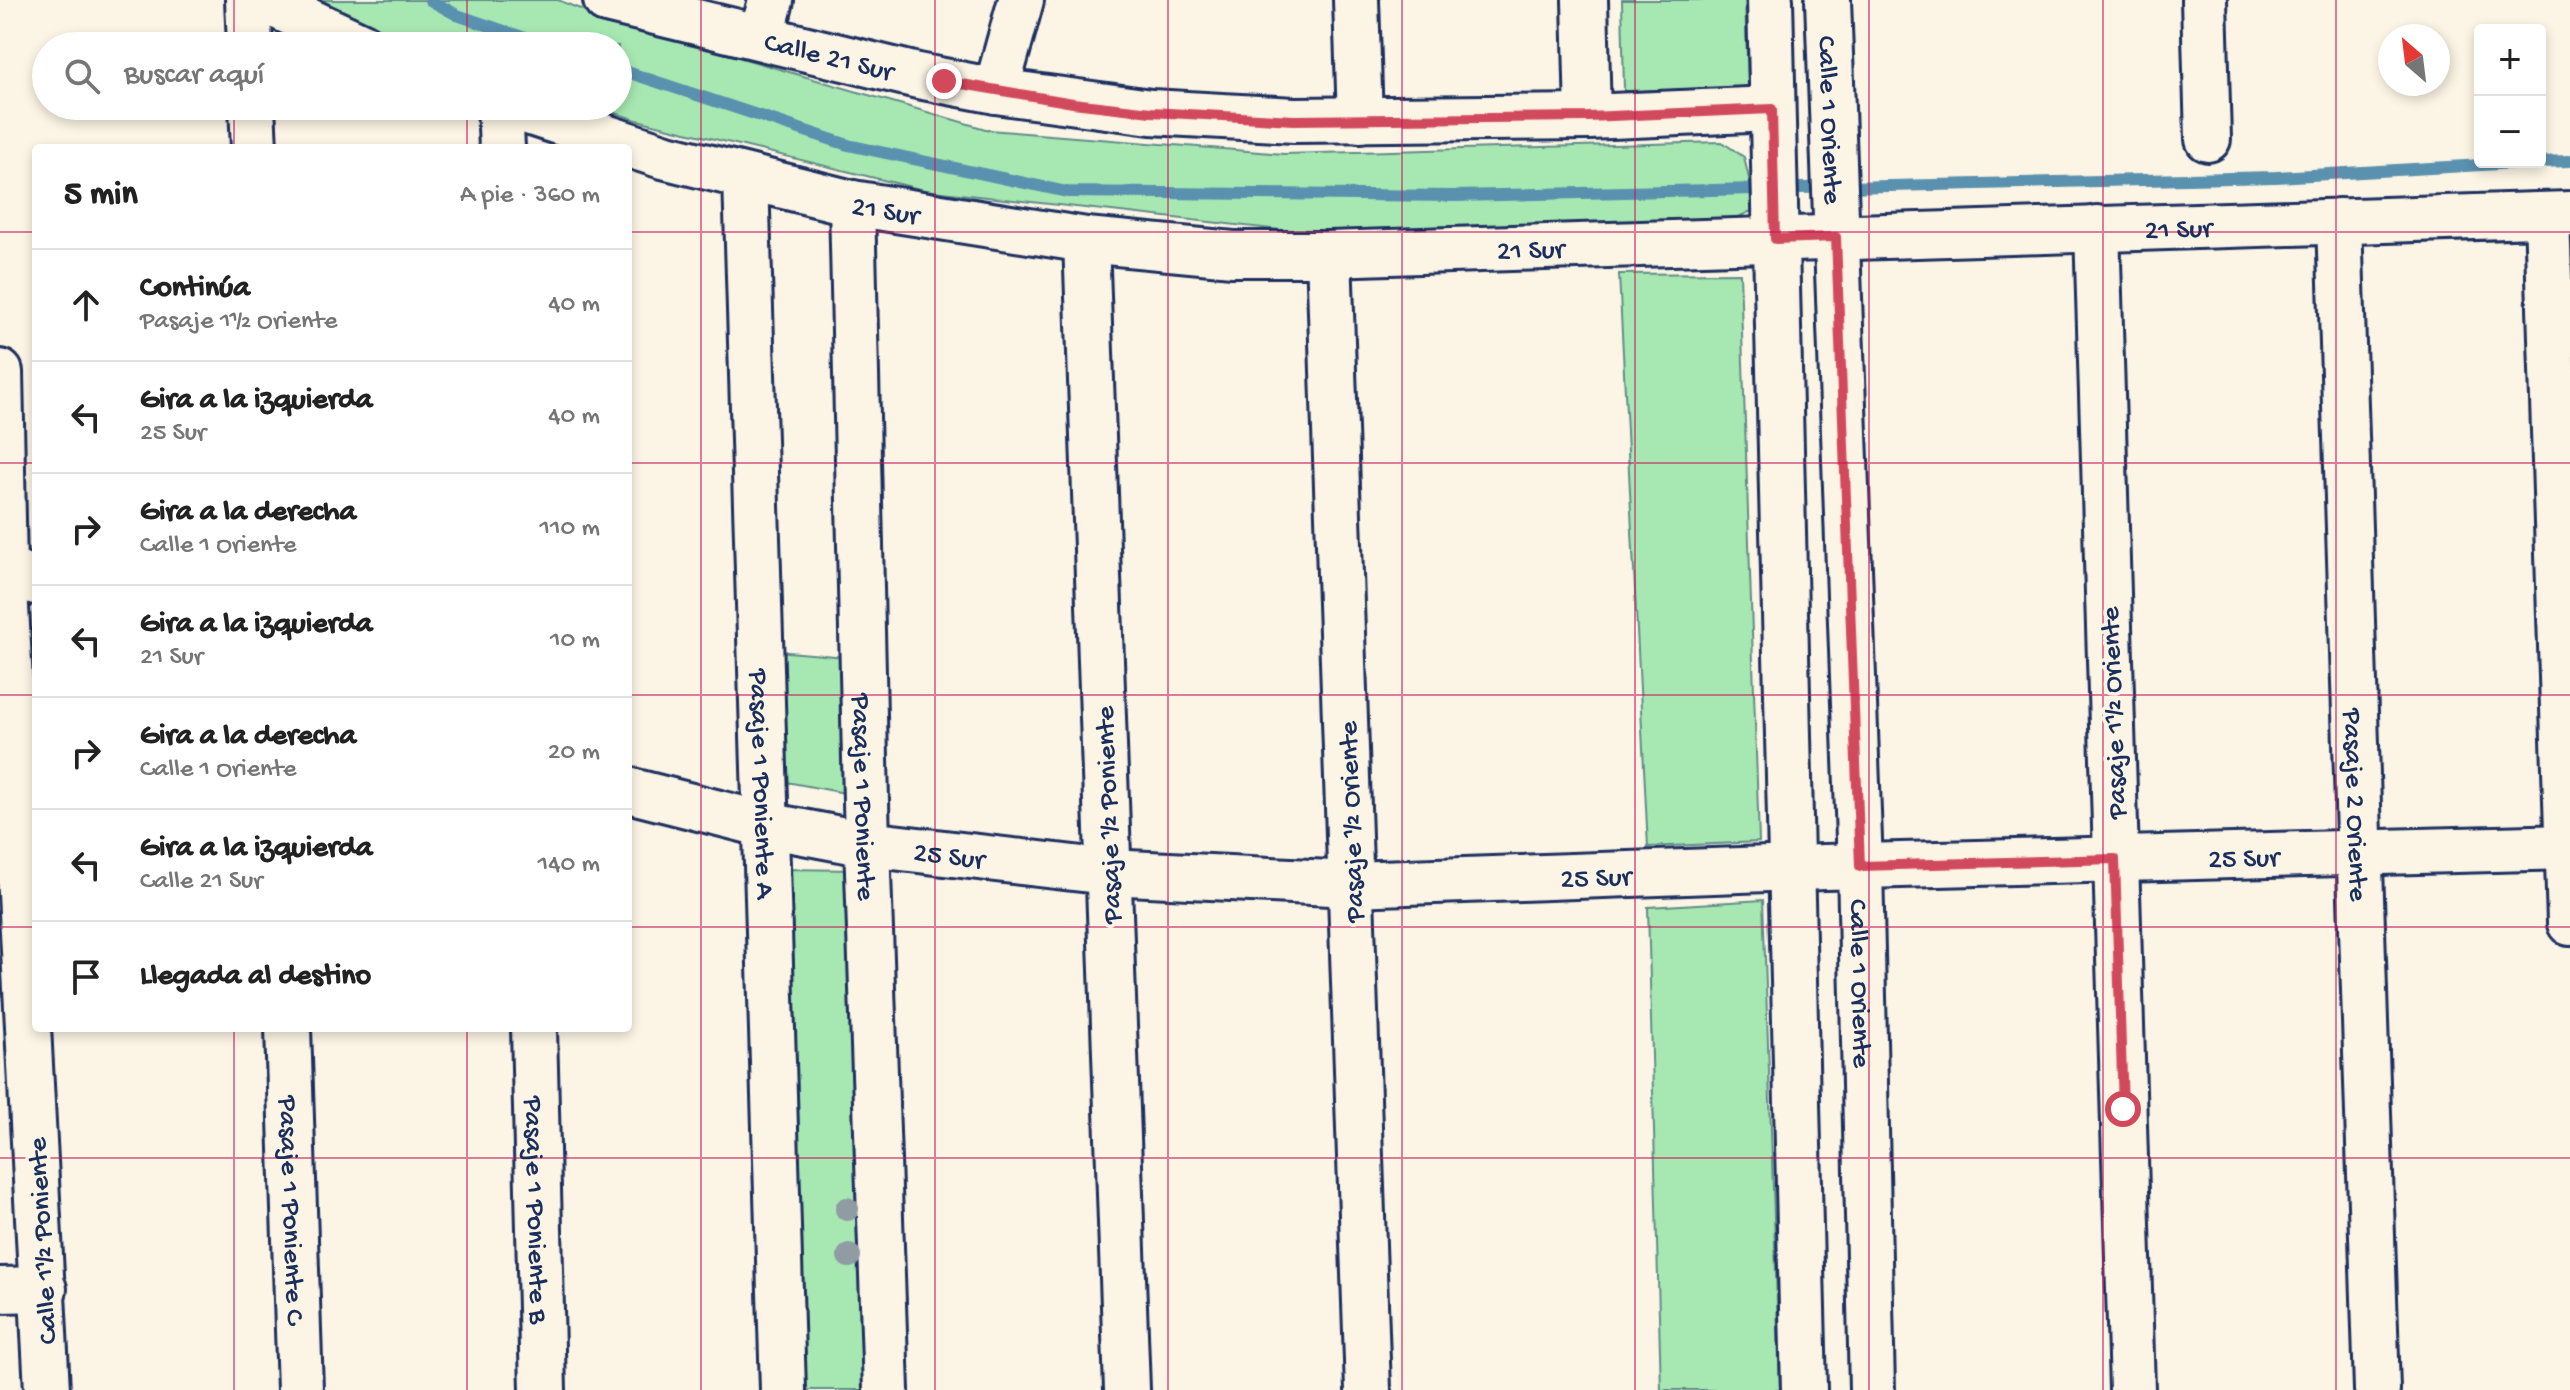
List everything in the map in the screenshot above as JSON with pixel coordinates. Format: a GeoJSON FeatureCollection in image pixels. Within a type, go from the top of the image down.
{"type":"FeatureCollection","features":[{"type":"Feature","properties":{"kind":"street"},"geometry":{"type":"LineString","coordinates":[[248,0],[249,32]]}},
{"type":"Feature","properties":{"kind":"street"},"geometry":{"type":"LineString","coordinates":[[264,0],[332,32]]}},
{"type":"Feature","properties":{"kind":"street","name":"Calle 21 Sur"},"geometry":{"type":"LineString","coordinates":[[606,0],[766,18],[865,64],[996,91],[1151,112],[1294,120],[1360,120],[1588,117],[1772,109]]}},
{"type":"Feature","properties":{"kind":"street"},"geometry":{"type":"LineString","coordinates":[[996,91],[1021,0]]}},
{"type":"Feature","properties":{"kind":"street"},"geometry":{"type":"LineString","coordinates":[[1356,0],[1360,120]]}},
{"type":"Feature","properties":{"kind":"street"},"geometry":{"type":"LineString","coordinates":[[1585,0],[1588,117]]}},
{"type":"Feature","properties":{"kind":"street"},"geometry":{"type":"LineString","coordinates":[[1770,0],[1804,1390]]}},
{"type":"Feature","properties":{"kind":"street","name":"Calle 1 Oriente"},"geometry":{"type":"LineString","coordinates":[[1828,0],[1860,866],[1872,1390]]}},
{"type":"Feature","properties":{"kind":"street"},"geometry":{"type":"LineString","coordinates":[[2204,0],[2208,139]]}},
{"type":"Feature","properties":{"kind":"street"},"geometry":{"type":"LineString","coordinates":[[253,120],[254,144]]}},
{"type":"Feature","properties":{"kind":"street"},"geometry":{"type":"LineString","coordinates":[[501,120],[502,144]]}},
{"type":"Feature","properties":{"kind":"street","name":"21 Sur"},"geometry":{"type":"LineString","coordinates":[[553,120],[626,144]]}},
{"type":"Feature","properties":{"kind":"street","name":"21 Sur"},"geometry":{"type":"LineString","coordinates":[[632,146],[746,178],[852,203],[1086,240],[1233,254],[1329,254],[1774,205],[1835,204],[2097,228],[2558,214]]}},
{"type":"Feature","properties":{"kind":"street","name":"Pasaje 1 Poniente A"},"geometry":{"type":"LineString","coordinates":[[746,178],[783,1390]]}},
{"type":"Feature","properties":{"kind":"street","name":"Pasaje 1 Poniente"},"geometry":{"type":"LineString","coordinates":[[852,203],[867,844],[886,1390]]}},
{"type":"Feature","properties":{"kind":"street"},"geometry":{"type":"LineString","coordinates":[[2558,214],[2570,923]]}},
{"type":"Feature","properties":{"kind":"street","name":"Pasaje 2 Oriente"},"geometry":{"type":"LineString","coordinates":[[2339,221],[2377,1390]]}},
{"type":"Feature","properties":{"kind":"street","name":"Pasaje 1½ Oriente"},"geometry":{"type":"LineString","coordinates":[[2097,228],[2132,1390]]}},
{"type":"Feature","properties":{"kind":"street","name":"Pasaje ½ Poniente"},"geometry":{"type":"LineString","coordinates":[[1086,240],[1127,1390]]}},
{"type":"Feature","properties":{"kind":"street","name":"Pasaje ½ Oriente"},"geometry":{"type":"LineString","coordinates":[[1329,254],[1368,1390]]}},
{"type":"Feature","properties":{"kind":"street","name":"Calle 1½ Poniente"},"geometry":{"type":"LineString","coordinates":[[0,372],[13,572],[13,956],[44,1289],[47,1390]]}},
{"type":"Feature","properties":{"kind":"street","name":"25 Sur"},"geometry":{"type":"LineString","coordinates":[[632,791],[766,825],[867,844],[1108,872],[1351,884],[1791,868],[2569,847]]}},
{"type":"Feature","properties":{"kind":"street","name":"Pasaje 1 Poniente C"},"geometry":{"type":"LineString","coordinates":[[288,1032],[300,1390]]}},
{"type":"Feature","properties":{"kind":"street","name":"Pasaje 1 Poniente B"},"geometry":{"type":"LineString","coordinates":[[534,1032],[543,1390]]}},
{"type":"Feature","properties":{"kind":"street"},"geometry":{"type":"LineString","coordinates":[[0,1290],[44,1289]]}},
{"type":"Feature","properties":{"kind":"green space"},"geometry":{"type":"Polygon","coordinates":[[[318,0],[558,0],[600,17],[989,130],[1284,154],[1722,142],[1744,157],[1756,209],[1734,219],[1298,232],[924,190],[632,118],[632,32],[383,32],[318,0]]]}},
{"type":"Feature","properties":{"kind":"green space"},"geometry":{"type":"Polygon","coordinates":[[[1622,0],[1745,0],[1748,89],[1624,91],[1622,0]]]}},
{"type":"Feature","properties":{"kind":"green space"},"geometry":{"type":"Polygon","coordinates":[[[1740,273],[1759,842],[1648,847],[1619,274],[1740,273]]]}},
{"type":"Feature","properties":{"kind":"green space"},"geometry":{"type":"Polygon","coordinates":[[[776,651],[846,657],[845,793],[781,781],[776,651]]]}},
{"type":"Feature","properties":{"kind":"green space"},"geometry":{"type":"Polygon","coordinates":[[[777,869],[859,870],[878,1390],[795,1390],[777,869]]]}},
{"type":"Feature","properties":{"kind":"green space"},"geometry":{"type":"Polygon","coordinates":[[[1763,900],[1780,1390],[1661,1390],[1648,907],[1763,900]]]}},
{"type":"Feature","properties":{"kind":"waterway"},"geometry":{"type":"LineString","coordinates":[[430,0],[457,15],[507,32]]}},
{"type":"Feature","properties":{"kind":"waterway"},"geometry":{"type":"LineString","coordinates":[[632,74],[848,145],[1067,192],[1454,196],[2276,177],[2474,165]]}},
{"type":"Feature","properties":{"kind":"waterway"},"geometry":{"type":"LineString","coordinates":[[2546,162],[2570,161]]}},
{"type":"Feature","properties":{"kind":"route"},"geometry":{"type":"LineString","coordinates":[[944,81],[1073,103],[1151,112],[1294,120],[1588,117],[1772,109],[1775,239],[1836,237],[1860,866],[2115,859],[2123,1109]]}}]}
